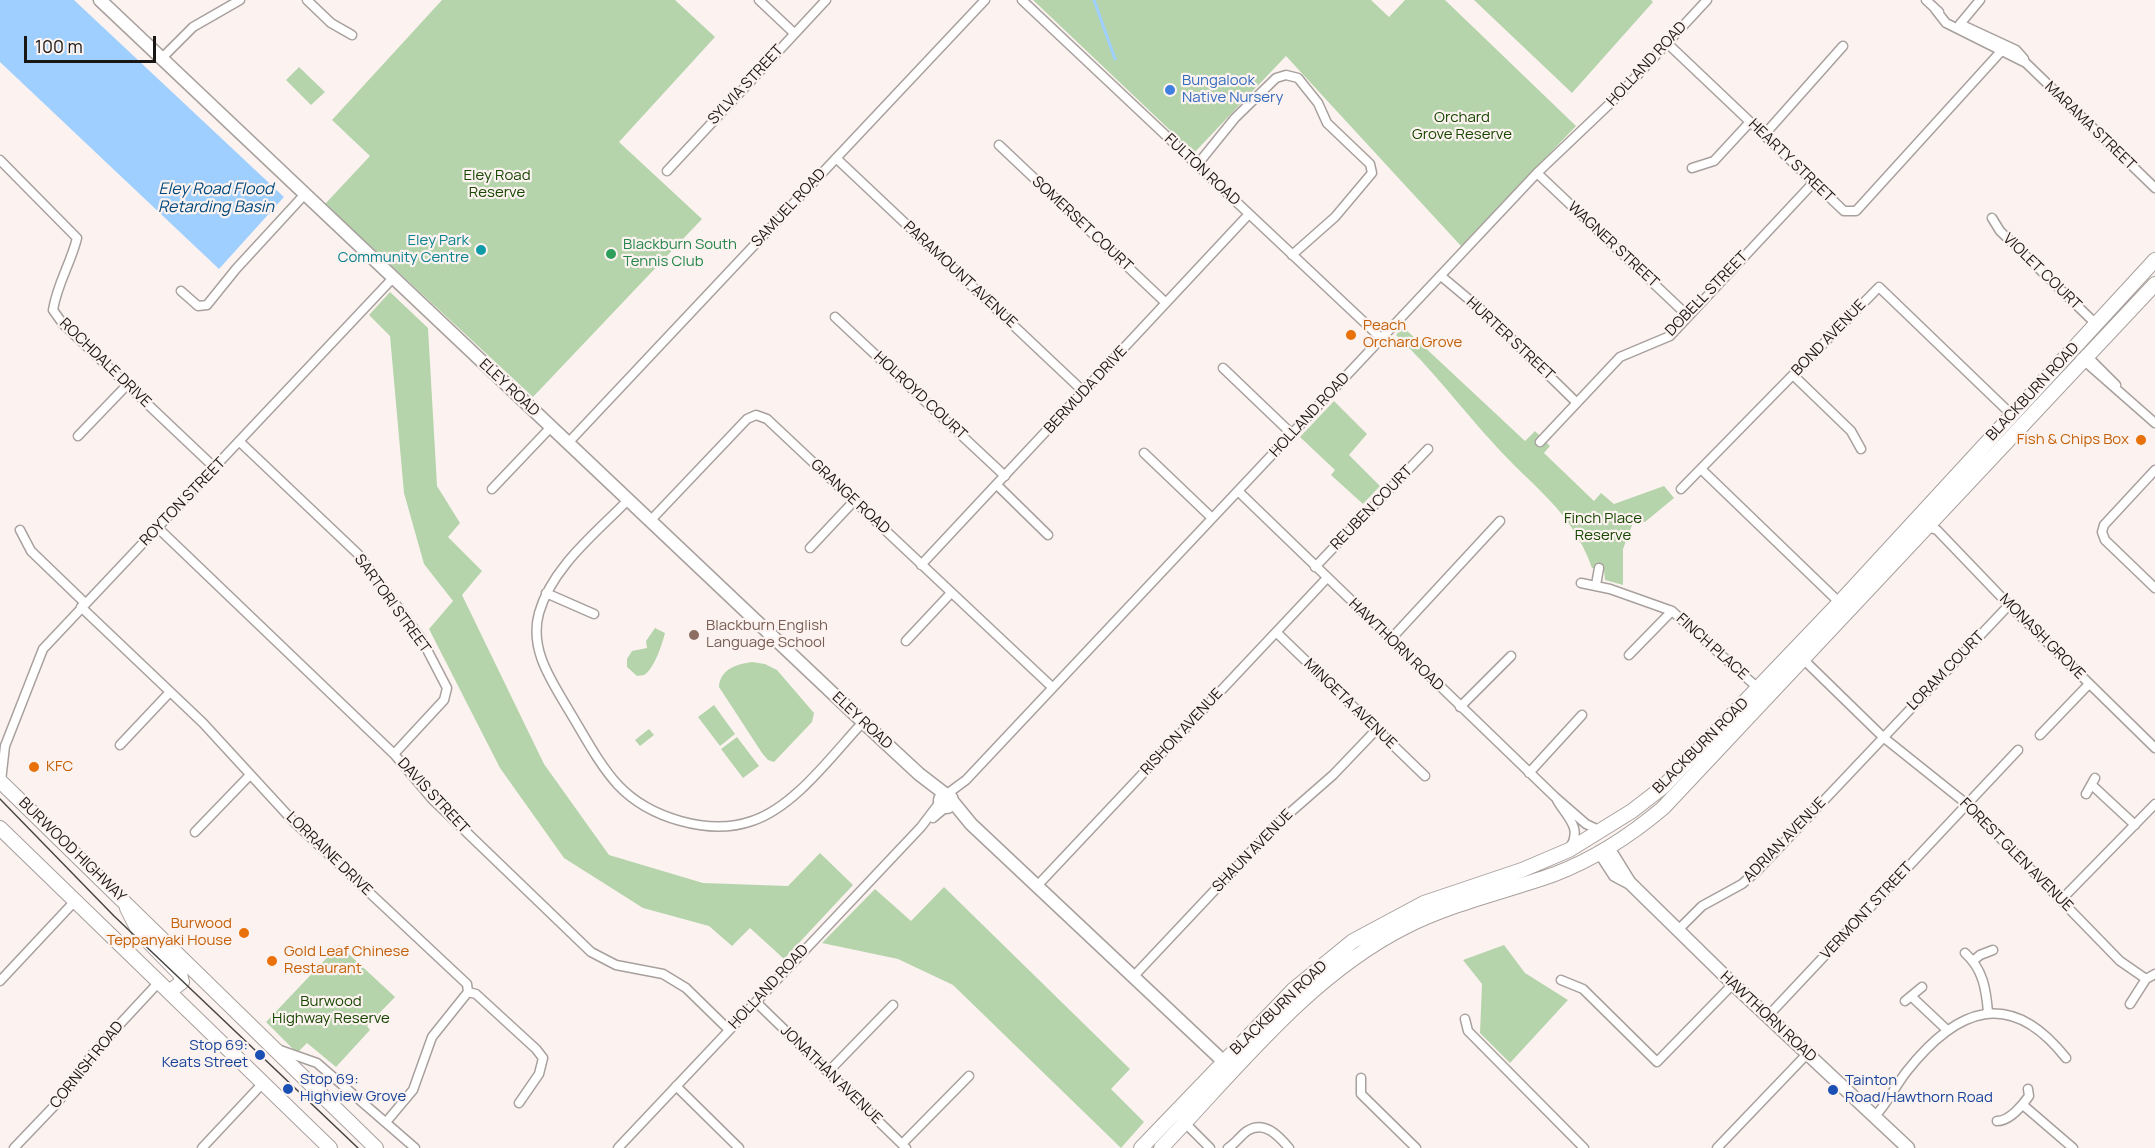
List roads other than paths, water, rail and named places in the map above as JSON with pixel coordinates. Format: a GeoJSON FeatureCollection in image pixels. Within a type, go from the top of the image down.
{"type":"FeatureCollection","features":[{"type":"Feature","properties":{"kind":"main road","name":"ELEY ROAD"},"geometry":{"type":"LineString","coordinates":[[100,0],[1229,1067]]}},
{"type":"Feature","properties":{"kind":"main road","name":"BLACKBURN ROAD"},"geometry":{"type":"LineString","coordinates":[[1141,1148],[1308,996],[1369,948],[1422,919],[1556,873],[1646,822],[1674,798],[1804,660],[1844,607],[2012,415],[2155,260]]}},
{"type":"Feature","properties":{"kind":"main road","name":"BLACKBURN ROAD"},"geometry":{"type":"LineString","coordinates":[[1161,1148],[1185,1123],[1229,1067],[1311,973],[1353,941],[1424,903],[1569,850],[1632,811],[1677,774],[1759,689],[1928,527],[2155,284]]}},
{"type":"Feature","properties":{"kind":"main road","name":"BURWOOD HIGHWAY"},"geometry":{"type":"LineString","coordinates":[[0,781],[376,1148]]}},
{"type":"Feature","properties":{"kind":"main road"},"geometry":{"type":"LineString","coordinates":[[0,828],[330,1148]]}},
{"type":"Feature","properties":{"kind":"main road"},"geometry":{"type":"LineString","coordinates":[[1496,878],[1539,868],[1603,848],[1603,830]]}},
{"type":"Feature","properties":{"kind":"main road","name":"HAWTHORN ROAD"},"geometry":{"type":"LineString","coordinates":[[1603,848],[1630,883],[1732,984],[1908,1148]]}},
{"type":"Feature","properties":{"kind":"main road"},"geometry":{"type":"LineString","coordinates":[[124,901],[139,932],[180,974],[182,982],[169,992]]}},
{"type":"Feature","properties":{"kind":"street"},"geometry":{"type":"LineString","coordinates":[[162,58],[193,27],[240,0]]}},
{"type":"Feature","properties":{"kind":"street"},"geometry":{"type":"LineString","coordinates":[[307,0],[332,23],[352,35]]}},
{"type":"Feature","properties":{"kind":"street"},"geometry":{"type":"LineString","coordinates":[[759,0],[794,33]]}},
{"type":"Feature","properties":{"kind":"street","name":"SYLVIA STREET"},"geometry":{"type":"LineString","coordinates":[[667,171],[825,0]]}},
{"type":"Feature","properties":{"kind":"street","name":"SAMUEL ROAD"},"geometry":{"type":"LineString","coordinates":[[567,442],[985,0]]}},
{"type":"Feature","properties":{"kind":"street","name":"FULTON ROAD"},"geometry":{"type":"LineString","coordinates":[[1022,0],[1382,339]]}},
{"type":"Feature","properties":{"kind":"street","name":"HOLLAND ROAD"},"geometry":{"type":"LineString","coordinates":[[618,1148],[1538,173],[1620,94],[1707,0]]}},
{"type":"Feature","properties":{"kind":"street","name":"MARAMA STREET"},"geometry":{"type":"LineString","coordinates":[[1926,0],[1947,19],[2026,63],[2155,188]]}},
{"type":"Feature","properties":{"kind":"street"},"geometry":{"type":"LineString","coordinates":[[1962,26],[1979,1]]}},
{"type":"Feature","properties":{"kind":"street","name":"HEARTY STREET"},"geometry":{"type":"LineString","coordinates":[[1666,43],[1844,211],[1851,213],[1856,211],[2003,51]]}},
{"type":"Feature","properties":{"kind":"street"},"geometry":{"type":"LineString","coordinates":[[1764,135],[1843,46]]}},
{"type":"Feature","properties":{"kind":"street"},"geometry":{"type":"LineString","coordinates":[[1197,165],[1235,118],[1276,78],[1286,75],[1299,78],[1318,103],[1327,123],[1370,164],[1372,172],[1335,217],[1292,255]]}},
{"type":"Feature","properties":{"kind":"street"},"geometry":{"type":"LineString","coordinates":[[1692,168],[1714,161],[1750,122]]}},
{"type":"Feature","properties":{"kind":"street","name":"SOMERSET COURT"},"geometry":{"type":"LineString","coordinates":[[999,145],[1166,303]]}},
{"type":"Feature","properties":{"kind":"street","name":"PARAMOUNT AVENUE"},"geometry":{"type":"LineString","coordinates":[[836,158],[1084,392]]}},
{"type":"Feature","properties":{"kind":"street","name":"ROCHDALE DRIVE"},"geometry":{"type":"LineString","coordinates":[[1,164],[77,238],[73,254],[56,292],[53,310],[63,324],[215,468]]}},
{"type":"Feature","properties":{"kind":"street","name":"WAGNER STREET"},"geometry":{"type":"LineString","coordinates":[[1538,173],[1688,316]]}},
{"type":"Feature","properties":{"kind":"street","name":"DOBELL STREET"},"geometry":{"type":"LineString","coordinates":[[1540,442],[1620,357],[1670,336],[1814,182]]}},
{"type":"Feature","properties":{"kind":"street"},"geometry":{"type":"LineString","coordinates":[[181,291],[198,306],[207,305],[236,269],[305,194]]}},
{"type":"Feature","properties":{"kind":"street","name":"BERMUDA DRIVE"},"geometry":{"type":"LineString","coordinates":[[921,565],[1249,214]]}},
{"type":"Feature","properties":{"kind":"street","name":"VIOLET COURT"},"geometry":{"type":"LineString","coordinates":[[1992,218],[2000,231],[2096,324]]}},
{"type":"Feature","properties":{"kind":"street","name":"HURTER STREET"},"geometry":{"type":"LineString","coordinates":[[1441,276],[1484,312],[1577,403]]}},
{"type":"Feature","properties":{"kind":"street","name":"ROYTON STREET"},"geometry":{"type":"LineString","coordinates":[[0,781],[3,749],[39,655],[83,605],[393,278]]}},
{"type":"Feature","properties":{"kind":"street","name":"BOND AVENUE"},"geometry":{"type":"LineString","coordinates":[[1681,489],[1879,287],[2012,415]]}},
{"type":"Feature","properties":{"kind":"street","name":"HOLROYD COURT"},"geometry":{"type":"LineString","coordinates":[[835,317],[1005,476]]}},
{"type":"Feature","properties":{"kind":"street"},"geometry":{"type":"LineString","coordinates":[[2074,347],[2155,423]]}},
{"type":"Feature","properties":{"kind":"street"},"geometry":{"type":"LineString","coordinates":[[1223,368],[1292,434]]}},
{"type":"Feature","properties":{"kind":"street"},"geometry":{"type":"LineString","coordinates":[[1793,375],[1851,431],[1862,449]]}},
{"type":"Feature","properties":{"kind":"street"},"geometry":{"type":"LineString","coordinates":[[78,436],[127,385]]}},
{"type":"Feature","properties":{"kind":"street","name":"GRANGE ROAD"},"geometry":{"type":"LineString","coordinates":[[650,521],[747,418],[756,415],[767,419],[1052,687]]}},
{"type":"Feature","properties":{"kind":"street"},"geometry":{"type":"LineString","coordinates":[[492,489],[551,427]]}},
{"type":"Feature","properties":{"kind":"street","name":"SARTORI STREET"},"geometry":{"type":"LineString","coordinates":[[240,442],[358,554],[421,638],[447,688],[444,699],[394,754]]}},
{"type":"Feature","properties":{"kind":"street","name":"REUBEN COURT"},"geometry":{"type":"LineString","coordinates":[[1315,567],[1428,449]]}},
{"type":"Feature","properties":{"kind":"street"},"geometry":{"type":"LineString","coordinates":[[1144,453],[1212,518]]}},
{"type":"Feature","properties":{"kind":"street"},"geometry":{"type":"LineString","coordinates":[[1701,470],[1844,607]]}},
{"type":"Feature","properties":{"kind":"street"},"geometry":{"type":"LineString","coordinates":[[2155,471],[2104,525],[2102,532],[2105,540],[2155,588]]}},
{"type":"Feature","properties":{"kind":"street"},"geometry":{"type":"LineString","coordinates":[[997,485],[1048,535]]}},
{"type":"Feature","properties":{"kind":"street","name":"HAWTHORN ROAD"},"geometry":{"type":"LineString","coordinates":[[1238,491],[1529,773],[1586,824],[1603,830]]}},
{"type":"Feature","properties":{"kind":"street"},"geometry":{"type":"LineString","coordinates":[[628,500],[558,574],[546,593],[538,615],[537,640],[544,668],[601,764],[620,787],[645,805],[674,819],[701,825],[752,821],[777,808],[797,792],[863,722]]}},
{"type":"Feature","properties":{"kind":"street"},"geometry":{"type":"LineString","coordinates":[[810,548],[854,501]]}},
{"type":"Feature","properties":{"kind":"street"},"geometry":{"type":"LineString","coordinates":[[1390,640],[1500,521]]}},
{"type":"Feature","properties":{"kind":"street","name":"MONASH GROVE"},"geometry":{"type":"LineString","coordinates":[[1928,527],[1938,531],[2009,605],[2155,748]]}},
{"type":"Feature","properties":{"kind":"street","name":"DAVIS STREET"},"geometry":{"type":"LineString","coordinates":[[158,528],[394,754],[432,799],[591,952],[616,965],[663,974],[686,988],[729,1030]]}},
{"type":"Feature","properties":{"kind":"street","name":"LORRAINE DRIVE"},"geometry":{"type":"LineString","coordinates":[[20,530],[31,551],[203,723],[294,822],[467,984],[468,992],[476,994],[543,1058],[539,1074],[519,1103]]}},
{"type":"Feature","properties":{"kind":"street"},"geometry":{"type":"LineString","coordinates":[[1596,585],[1599,568]]}},
{"type":"Feature","properties":{"kind":"street","name":"RISHON AVENUE"},"geometry":{"type":"LineString","coordinates":[[1037,886],[1327,578]]}},
{"type":"Feature","properties":{"kind":"street","name":"FINCH PLACE"},"geometry":{"type":"LineString","coordinates":[[1581,583],[1596,585],[1672,611],[1759,689]]}},
{"type":"Feature","properties":{"kind":"street"},"geometry":{"type":"LineString","coordinates":[[546,593],[594,614]]}},
{"type":"Feature","properties":{"kind":"street"},"geometry":{"type":"LineString","coordinates":[[906,641],[951,593]]}},
{"type":"Feature","properties":{"kind":"street","name":"LORAM COURT"},"geometry":{"type":"LineString","coordinates":[[1883,737],[2009,605]]}},
{"type":"Feature","properties":{"kind":"street"},"geometry":{"type":"LineString","coordinates":[[1629,655],[1672,611]]}},
{"type":"Feature","properties":{"kind":"street","name":"MINGETA AVENUE"},"geometry":{"type":"LineString","coordinates":[[1276,632],[1425,776]]}},
{"type":"Feature","properties":{"kind":"street"},"geometry":{"type":"LineString","coordinates":[[1460,707],[1510,656]]}},
{"type":"Feature","properties":{"kind":"street","name":"FOREST GLEN AVENUE"},"geometry":{"type":"LineString","coordinates":[[1804,660],[1883,737],[1968,805],[2120,961],[2152,976]]}},
{"type":"Feature","properties":{"kind":"street"},"geometry":{"type":"LineString","coordinates":[[2040,735],[2089,684]]}},
{"type":"Feature","properties":{"kind":"street"},"geometry":{"type":"LineString","coordinates":[[120,745],[170,692]]}},
{"type":"Feature","properties":{"kind":"street"},"geometry":{"type":"LineString","coordinates":[[1529,773],[1582,715]]}},
{"type":"Feature","properties":{"kind":"street","name":"SHAUN AVENUE"},"geometry":{"type":"LineString","coordinates":[[1133,977],[1277,824],[1333,775],[1377,729]]}},
{"type":"Feature","properties":{"kind":"street","name":"ADRIAN AVENUE"},"geometry":{"type":"LineString","coordinates":[[1678,930],[1702,906],[1754,875],[1883,737]]}},
{"type":"Feature","properties":{"kind":"street","name":"VERMONT STREET"},"geometry":{"type":"LineString","coordinates":[[1767,1017],[2018,750]]}},
{"type":"Feature","properties":{"kind":"street"},"geometry":{"type":"LineString","coordinates":[[195,832],[250,775]]}},
{"type":"Feature","properties":{"kind":"street"},"geometry":{"type":"LineString","coordinates":[[2086,794],[2094,782],[2135,825]]}},
{"type":"Feature","properties":{"kind":"street","name":"HAWTHORN ROAD"},"geometry":{"type":"LineString","coordinates":[[1555,797],[1575,827],[1575,838],[1569,850]]}},
{"type":"Feature","properties":{"kind":"street"},"geometry":{"type":"LineString","coordinates":[[2061,900],[2155,804]]}},
{"type":"Feature","properties":{"kind":"street"},"geometry":{"type":"LineString","coordinates":[[0,981],[75,901]]}},
{"type":"Feature","properties":{"kind":"street"},"geometry":{"type":"LineString","coordinates":[[1973,961],[1980,955],[1993,950]]}},
{"type":"Feature","properties":{"kind":"street"},"geometry":{"type":"LineString","coordinates":[[1965,953],[1973,961],[1986,984],[1988,1012]]}},
{"type":"Feature","properties":{"kind":"street"},"geometry":{"type":"LineString","coordinates":[[2130,1004],[2152,976]]}},
{"type":"Feature","properties":{"kind":"street"},"geometry":{"type":"LineString","coordinates":[[1561,980],[1583,989],[1657,1062],[1732,984]]}},
{"type":"Feature","properties":{"kind":"street","name":"CORNISH ROAD"},"geometry":{"type":"LineString","coordinates":[[14,1148],[58,1102],[94,1052],[159,982]]}},
{"type":"Feature","properties":{"kind":"street"},"geometry":{"type":"LineString","coordinates":[[1922,987],[1909,999],[1946,1029]]}},
{"type":"Feature","properties":{"kind":"street"},"geometry":{"type":"LineString","coordinates":[[387,1121],[413,1090],[432,1037],[468,992]]}},
{"type":"Feature","properties":{"kind":"street","name":"JONATHAN AVENUE"},"geometry":{"type":"LineString","coordinates":[[756,1002],[904,1146]]}},
{"type":"Feature","properties":{"kind":"street"},"geometry":{"type":"LineString","coordinates":[[828,1072],[893,1005]]}},
{"type":"Feature","properties":{"kind":"street"},"geometry":{"type":"LineString","coordinates":[[1875,1116],[1905,1073],[1946,1029],[1988,1012],[2026,1020],[2054,1043],[2066,1058]]}},
{"type":"Feature","properties":{"kind":"street"},"geometry":{"type":"LineString","coordinates":[[1464,1019],[1468,1031],[1584,1148]]}},
{"type":"Feature","properties":{"kind":"street","name":"BURWOOD HIGHWAY"},"geometry":{"type":"LineString","coordinates":[[271,1047],[315,1061],[387,1121],[415,1148]]}},
{"type":"Feature","properties":{"kind":"street"},"geometry":{"type":"LineString","coordinates":[[1718,1148],[1807,1054]]}},
{"type":"Feature","properties":{"kind":"street"},"geometry":{"type":"LineString","coordinates":[[904,1146],[969,1076]]}},
{"type":"Feature","properties":{"kind":"street"},"geometry":{"type":"LineString","coordinates":[[1361,1078],[1361,1094],[1416,1148]]}},
{"type":"Feature","properties":{"kind":"street"},"geometry":{"type":"LineString","coordinates":[[202,1148],[263,1083]]}},
{"type":"Feature","properties":{"kind":"street"},"geometry":{"type":"LineString","coordinates":[[676,1086],[739,1148]]}},
{"type":"Feature","properties":{"kind":"street"},"geometry":{"type":"LineString","coordinates":[[1996,1121],[2004,1120],[2023,1105],[2030,1096],[2028,1089]]}},
{"type":"Feature","properties":{"kind":"street"},"geometry":{"type":"LineString","coordinates":[[2023,1105],[2073,1148]]}},
{"type":"Feature","properties":{"kind":"street"},"geometry":{"type":"LineString","coordinates":[[1185,1123],[1210,1148]]}},
{"type":"Feature","properties":{"kind":"street"},"geometry":{"type":"LineString","coordinates":[[1228,1148],[1247,1131],[1257,1127],[1269,1128],[1289,1148]]}},
{"type":"Feature","properties":{"kind":"water","name":"Eley Road Flood Retarding Basin"},"geometry":{"type":"Polygon","coordinates":[[[0,0],[74,0],[284,197],[219,269],[0,62],[0,0]]]}},
{"type":"Feature","properties":{"kind":"waterway"},"geometry":{"type":"LineString","coordinates":[[1094,0],[1115,59]]}},
{"type":"Feature","properties":{"kind":"tram line"},"geometry":{"type":"LineString","coordinates":[[0,799],[114,916],[358,1148]]}},
{"type":"Feature","properties":{"kind":"place","name":"Bungalook Native Nursery"},"geometry":{"type":"Point","coordinates":[1170,90]}},
{"type":"Feature","properties":{"kind":"place","name":"Eley Park Community Centre"},"geometry":{"type":"Point","coordinates":[481,250]}},
{"type":"Feature","properties":{"kind":"place","name":"Blackburn South Tennis Club"},"geometry":{"type":"Point","coordinates":[611,254]}},
{"type":"Feature","properties":{"kind":"place","name":"Peach Orchard Grove"},"geometry":{"type":"Point","coordinates":[1351,335]}},
{"type":"Feature","properties":{"kind":"place","name":"Fish & Chips Box"},"geometry":{"type":"Point","coordinates":[2141,440]}},
{"type":"Feature","properties":{"kind":"place","name":"Blackburn English Language School"},"geometry":{"type":"Point","coordinates":[694,635]}},
{"type":"Feature","properties":{"kind":"place","name":"KFC"},"geometry":{"type":"Point","coordinates":[34,767]}},
{"type":"Feature","properties":{"kind":"place","name":"Burwood Teppanyaki House"},"geometry":{"type":"Point","coordinates":[244,933]}},
{"type":"Feature","properties":{"kind":"place","name":"Gold Leaf Chinese Restaurant"},"geometry":{"type":"Point","coordinates":[272,961]}},
{"type":"Feature","properties":{"kind":"place","name":"Stop 69: Keats Street"},"geometry":{"type":"Point","coordinates":[260,1055]}},
{"type":"Feature","properties":{"kind":"place","name":"Stop 69: Highview Grove"},"geometry":{"type":"Point","coordinates":[288,1089]}},
{"type":"Feature","properties":{"kind":"place","name":"Tainton Road/Hawthorn Road"},"geometry":{"type":"Point","coordinates":[1833,1090]}},
{"type":"Feature","properties":{"kind":"park label","name":"Orchard Grove Reserve"},"geometry":{"type":"Point","coordinates":[1462,126]}},
{"type":"Feature","properties":{"kind":"park label","name":"Eley Road Reserve"},"geometry":{"type":"Point","coordinates":[497,184]}},
{"type":"Feature","properties":{"kind":"park label","name":"Finch Place Reserve"},"geometry":{"type":"Point","coordinates":[1603,528]}},
{"type":"Feature","properties":{"kind":"park label","name":"Burwood Highway Reserve"},"geometry":{"type":"Point","coordinates":[331,1010]}}]}
